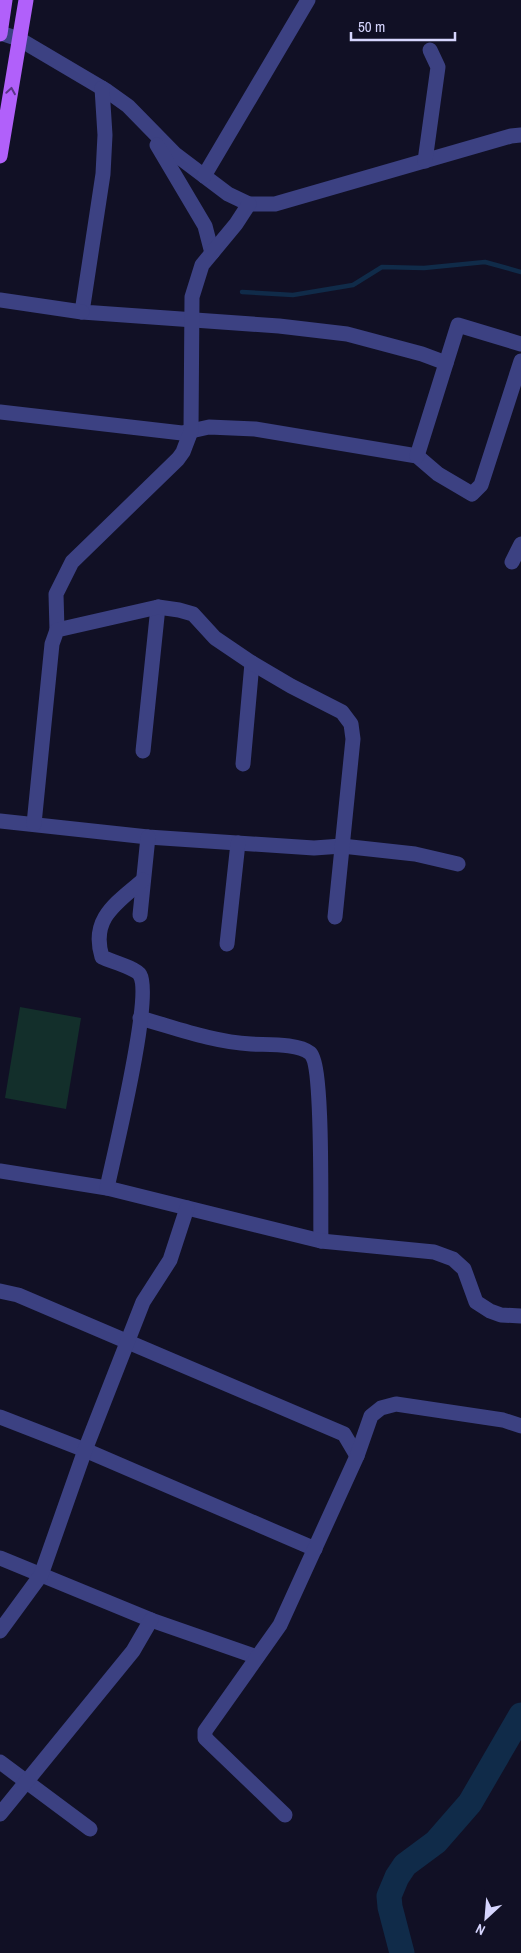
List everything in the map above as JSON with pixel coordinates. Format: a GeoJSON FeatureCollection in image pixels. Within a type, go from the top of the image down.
{"type":"FeatureCollection","features":[{"type":"Feature","properties":{"kind":"main road"},"geometry":{"type":"LineString","coordinates":[[0,34],[5,0]]}},
{"type":"Feature","properties":{"kind":"main road"},"geometry":{"type":"LineString","coordinates":[[0,156],[4,115],[26,0]]}},
{"type":"Feature","properties":{"kind":"street"},"geometry":{"type":"LineString","coordinates":[[204,176],[308,0]]}},
{"type":"Feature","properties":{"kind":"street"},"geometry":{"type":"LineString","coordinates":[[0,34],[19,39],[102,88],[128,106],[175,154],[228,194],[249,204],[275,204],[521,134]]}},
{"type":"Feature","properties":{"kind":"street"},"geometry":{"type":"LineString","coordinates":[[425,161],[438,67],[430,50]]}},
{"type":"Feature","properties":{"kind":"street"},"geometry":{"type":"LineString","coordinates":[[82,312],[103,174],[105,135],[102,88]]}},
{"type":"Feature","properties":{"kind":"street"},"geometry":{"type":"LineString","coordinates":[[145,124],[205,226],[212,253]]}},
{"type":"Feature","properties":{"kind":"street"},"geometry":{"type":"LineString","coordinates":[[34,824],[52,644],[57,630],[56,594],[72,562],[183,452],[190,431],[192,296],[202,265],[236,224],[249,204]]}},
{"type":"Feature","properties":{"kind":"street"},"geometry":{"type":"LineString","coordinates":[[0,300],[82,312],[279,326],[347,334],[422,354],[446,363]]}},
{"type":"Feature","properties":{"kind":"street"},"geometry":{"type":"LineString","coordinates":[[417,456],[458,324],[521,344]]}},
{"type":"Feature","properties":{"kind":"street"},"geometry":{"type":"LineString","coordinates":[[0,412],[182,433],[209,427],[255,429],[417,456],[438,474],[472,494],[481,485],[521,361]]}},
{"type":"Feature","properties":{"kind":"street"},"geometry":{"type":"LineString","coordinates":[[512,562],[521,544]]}},
{"type":"Feature","properties":{"kind":"street"},"geometry":{"type":"LineString","coordinates":[[57,630],[158,607],[180,610],[193,614],[215,638],[252,663],[291,686],[342,712],[351,724],[353,739],[334,917]]}},
{"type":"Feature","properties":{"kind":"street"},"geometry":{"type":"LineString","coordinates":[[143,751],[158,607]]}},
{"type":"Feature","properties":{"kind":"street"},"geometry":{"type":"LineString","coordinates":[[243,764],[252,663]]}},
{"type":"Feature","properties":{"kind":"street"},"geometry":{"type":"LineString","coordinates":[[0,821],[148,837],[314,848],[342,846],[415,854],[458,864]]}},
{"type":"Feature","properties":{"kind":"street"},"geometry":{"type":"LineString","coordinates":[[140,915],[148,837]]}},
{"type":"Feature","properties":{"kind":"street"},"geometry":{"type":"LineString","coordinates":[[227,944],[238,843]]}},
{"type":"Feature","properties":{"kind":"street"},"geometry":{"type":"LineString","coordinates":[[107,1188],[135,1061],[143,990],[140,975],[136,970],[102,957],[99,935],[104,916],[113,905],[143,880]]}},
{"type":"Feature","properties":{"kind":"street"},"geometry":{"type":"LineString","coordinates":[[140,1018],[213,1038],[240,1043],[297,1047],[310,1053],[314,1059],[319,1088],[320,1241]]}},
{"type":"Feature","properties":{"kind":"street"},"geometry":{"type":"LineString","coordinates":[[0,1171],[107,1188],[320,1241],[434,1252],[453,1259],[464,1269],[476,1302],[490,1311],[501,1315],[521,1316]]}},
{"type":"Feature","properties":{"kind":"street"},"geometry":{"type":"LineString","coordinates":[[0,1631],[41,1575],[85,1450],[127,1342],[143,1302],[170,1260],[187,1208]]}},
{"type":"Feature","properties":{"kind":"street"},"geometry":{"type":"LineString","coordinates":[[0,1291],[18,1296],[344,1434],[357,1456]]}},
{"type":"Feature","properties":{"kind":"street"},"geometry":{"type":"LineString","coordinates":[[285,1815],[205,1738],[205,1731],[280,1625],[357,1456],[371,1416],[381,1408],[396,1404],[503,1420],[521,1426]]}},
{"type":"Feature","properties":{"kind":"street"},"geometry":{"type":"LineString","coordinates":[[0,1417],[85,1450],[315,1550]]}},
{"type":"Feature","properties":{"kind":"street"},"geometry":{"type":"LineString","coordinates":[[0,1558],[151,1620],[257,1657]]}},
{"type":"Feature","properties":{"kind":"street"},"geometry":{"type":"LineString","coordinates":[[0,1814],[134,1651],[151,1620]]}},
{"type":"Feature","properties":{"kind":"street"},"geometry":{"type":"LineString","coordinates":[[0,1762],[90,1829]]}},
{"type":"Feature","properties":{"kind":"green space"},"geometry":{"type":"Polygon","coordinates":[[[20,1007],[81,1018],[66,1109],[5,1098],[20,1007]]]}},
{"type":"Feature","properties":{"kind":"waterway"},"geometry":{"type":"LineString","coordinates":[[242,292],[293,295],[353,285],[382,267],[424,268],[485,262],[521,272]]}},
{"type":"Feature","properties":{"kind":"waterway"},"geometry":{"type":"LineString","coordinates":[[402,1953],[389,1896],[397,1877],[405,1865],[436,1842],[470,1803],[521,1715]]}}]}
